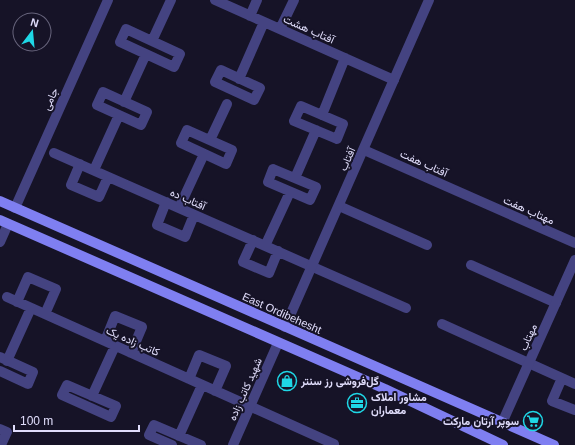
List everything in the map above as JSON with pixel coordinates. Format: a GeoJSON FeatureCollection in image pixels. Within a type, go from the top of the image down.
{"type":"FeatureCollection","features":[{"type":"Feature","properties":{"kind":"main road","name":"East Ordibehesht"},"geometry":{"type":"LineString","coordinates":[[0,201],[554,445]]}},
{"type":"Feature","properties":{"kind":"main road"},"geometry":{"type":"LineString","coordinates":[[4,222],[400,396],[497,444]]}},
{"type":"Feature","properties":{"kind":"main road"},"geometry":{"type":"LineString","coordinates":[[372,384],[379,381],[381,378],[378,368]]}},
{"type":"Feature","properties":{"kind":"main road"},"geometry":{"type":"LineString","coordinates":[[400,396],[396,391],[398,384],[401,382],[411,383]]}},
{"type":"Feature","properties":{"kind":"street","name":"جامی"},"geometry":{"type":"LineString","coordinates":[[15,208],[108,0]]}},
{"type":"Feature","properties":{"kind":"street"},"geometry":{"type":"LineString","coordinates":[[152,41],[171,0]]}},
{"type":"Feature","properties":{"kind":"street","name":"آفتاب هشت"},"geometry":{"type":"LineString","coordinates":[[215,0],[394,80]]}},
{"type":"Feature","properties":{"kind":"street"},"geometry":{"type":"LineString","coordinates":[[250,16],[257,0]]}},
{"type":"Feature","properties":{"kind":"street"},"geometry":{"type":"LineString","coordinates":[[280,29],[294,0]]}},
{"type":"Feature","properties":{"kind":"street","name":"آفتاب"},"geometry":{"type":"LineString","coordinates":[[285,327],[429,0]]}},
{"type":"Feature","properties":{"kind":"street"},"geometry":{"type":"LineString","coordinates":[[239,79],[264,22]]}},
{"type":"Feature","properties":{"kind":"street"},"geometry":{"type":"LineString","coordinates":[[126,29],[152,41],[180,54],[174,67],[120,42],[126,29]]}},
{"type":"Feature","properties":{"kind":"street"},"geometry":{"type":"LineString","coordinates":[[124,102],[146,54]]}},
{"type":"Feature","properties":{"kind":"street"},"geometry":{"type":"LineString","coordinates":[[322,115],[345,58]]}},
{"type":"Feature","properties":{"kind":"street"},"geometry":{"type":"LineString","coordinates":[[103,92],[124,102],[147,112],[141,125],[97,105],[103,92]]}},
{"type":"Feature","properties":{"kind":"street"},"geometry":{"type":"LineString","coordinates":[[210,140],[227,104]]}},
{"type":"Feature","properties":{"kind":"street"},"geometry":{"type":"LineString","coordinates":[[300,106],[322,115],[343,124],[337,139],[294,121],[300,106]]}},
{"type":"Feature","properties":{"kind":"street"},"geometry":{"type":"LineString","coordinates":[[94,170],[119,115]]}},
{"type":"Feature","properties":{"kind":"street"},"geometry":{"type":"LineString","coordinates":[[187,130],[210,140],[232,150],[226,164],[181,143],[187,130]]}},
{"type":"Feature","properties":{"kind":"street"},"geometry":{"type":"LineString","coordinates":[[295,178],[316,130]]}},
{"type":"Feature","properties":{"kind":"street","name":"آفتاب هفت"},"geometry":{"type":"LineString","coordinates":[[364,150],[474,198]]}},
{"type":"Feature","properties":{"kind":"street","name":"آفتاب ده"},"geometry":{"type":"LineString","coordinates":[[54,153],[406,308]]}},
{"type":"Feature","properties":{"kind":"street"},"geometry":{"type":"LineString","coordinates":[[179,208],[204,154]]}},
{"type":"Feature","properties":{"kind":"street"},"geometry":{"type":"LineString","coordinates":[[80,164],[71,185],[99,197],[108,177]]}},
{"type":"Feature","properties":{"kind":"street"},"geometry":{"type":"LineString","coordinates":[[273,169],[295,178],[316,187],[310,200],[268,182],[273,169]]}},
{"type":"Feature","properties":{"kind":"street"},"geometry":{"type":"LineString","coordinates":[[265,246],[290,192]]}},
{"type":"Feature","properties":{"kind":"street","name":"مهتاب هفت"},"geometry":{"type":"LineString","coordinates":[[474,198],[575,243]]}},
{"type":"Feature","properties":{"kind":"street"},"geometry":{"type":"LineString","coordinates":[[166,202],[157,225],[185,237],[194,215]]}},
{"type":"Feature","properties":{"kind":"street"},"geometry":{"type":"LineString","coordinates":[[339,206],[427,245]]}},
{"type":"Feature","properties":{"kind":"street"},"geometry":{"type":"LineString","coordinates":[[0,242],[4,222]]}},
{"type":"Feature","properties":{"kind":"street"},"geometry":{"type":"LineString","coordinates":[[253,240],[243,262],[269,273],[278,251]]}},
{"type":"Feature","properties":{"kind":"street","name":"مهتاب"},"geometry":{"type":"LineString","coordinates":[[502,423],[575,260]]}},
{"type":"Feature","properties":{"kind":"street"},"geometry":{"type":"LineString","coordinates":[[471,265],[556,303]]}},
{"type":"Feature","properties":{"kind":"street"},"geometry":{"type":"LineString","coordinates":[[17,302],[28,276],[56,289],[45,314]]}},
{"type":"Feature","properties":{"kind":"street","name":"کاتب زاده یک"},"geometry":{"type":"LineString","coordinates":[[7,297],[334,444]]}},
{"type":"Feature","properties":{"kind":"street"},"geometry":{"type":"LineString","coordinates":[[0,371],[28,384],[33,372],[4,359],[31,308]]}},
{"type":"Feature","properties":{"kind":"street"},"geometry":{"type":"LineString","coordinates":[[104,341],[115,316],[142,327],[131,353]]}},
{"type":"Feature","properties":{"kind":"street"},"geometry":{"type":"LineString","coordinates":[[442,324],[575,384]]}},
{"type":"Feature","properties":{"kind":"street","name":"شهید کاتب زاده"},"geometry":{"type":"LineString","coordinates":[[232,445],[278,343]]}},
{"type":"Feature","properties":{"kind":"street"},"geometry":{"type":"LineString","coordinates":[[92,396],[115,346]]}},
{"type":"Feature","properties":{"kind":"street"},"geometry":{"type":"LineString","coordinates":[[189,379],[200,355],[226,366],[216,391]]}},
{"type":"Feature","properties":{"kind":"street"},"geometry":{"type":"LineString","coordinates":[[562,378],[552,401],[575,410]]}},
{"type":"Feature","properties":{"kind":"street"},"geometry":{"type":"LineString","coordinates":[[67,385],[92,396],[116,406],[111,417],[62,395],[67,385]]}},
{"type":"Feature","properties":{"kind":"street"},"geometry":{"type":"LineString","coordinates":[[179,436],[202,385]]}},
{"type":"Feature","properties":{"kind":"street"},"geometry":{"type":"LineString","coordinates":[[172,445],[149,435],[154,425],[201,445]]}},
{"type":"Feature","properties":{"kind":"street"},"geometry":{"type":"LineString","coordinates":[[0,429],[7,432],[1,445]]}},
{"type":"Feature","properties":{"kind":"place","name":"گل‌فروشی رز سنتر"},"geometry":{"type":"Point","coordinates":[287,381]}},
{"type":"Feature","properties":{"kind":"place","name":"مشاور املاک معماران"},"geometry":{"type":"Point","coordinates":[357,403]}},
{"type":"Feature","properties":{"kind":"place","name":"سوپر آرتان مارکت"},"geometry":{"type":"Point","coordinates":[533,421]}}]}
